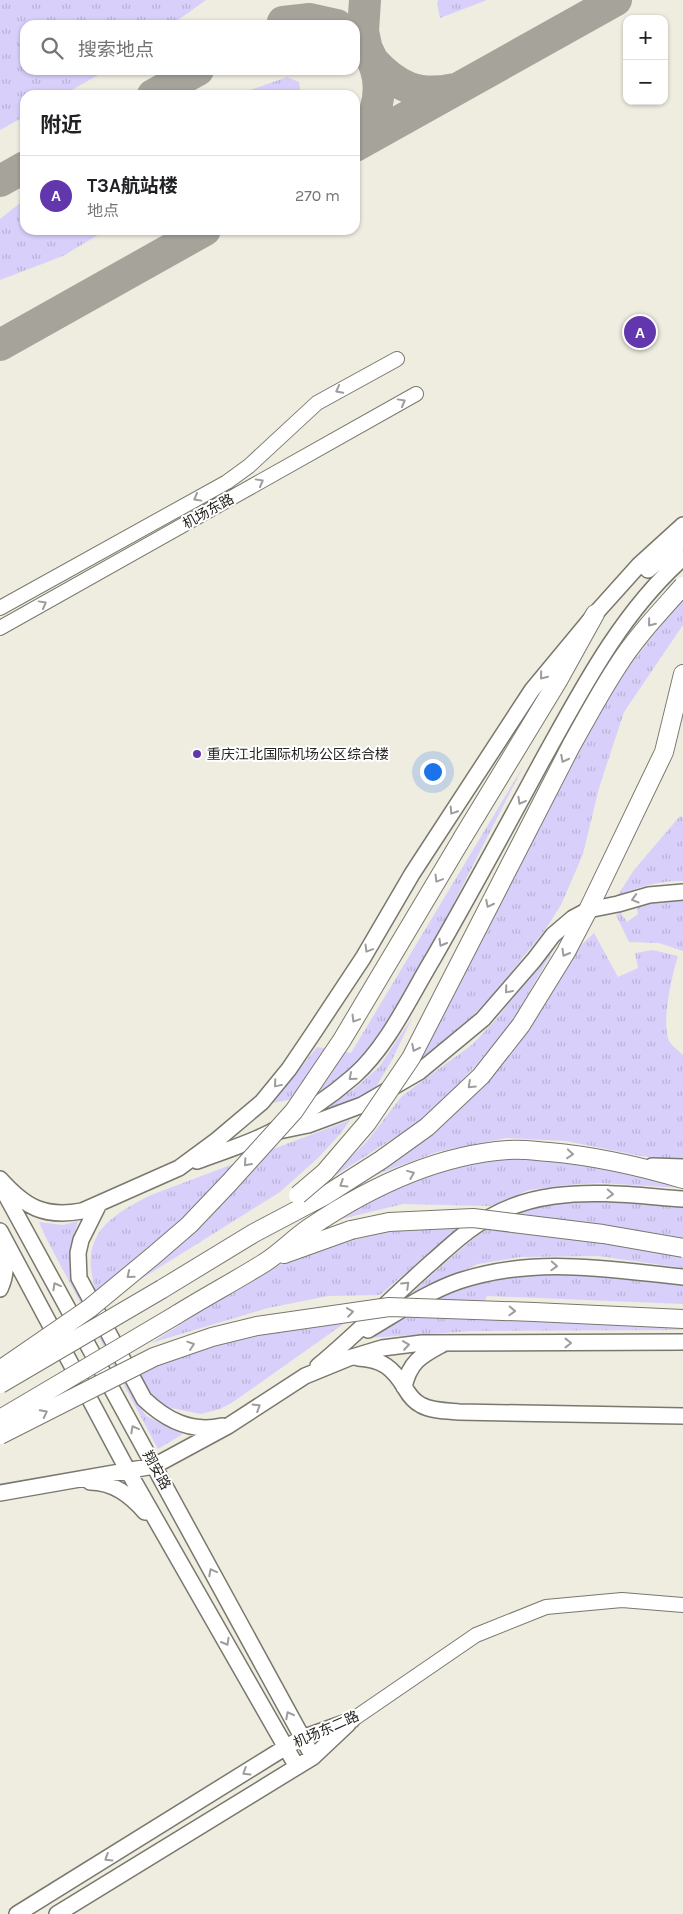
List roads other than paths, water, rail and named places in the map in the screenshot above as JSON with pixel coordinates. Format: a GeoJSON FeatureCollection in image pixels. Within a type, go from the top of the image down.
{"type":"FeatureCollection","features":[{"type":"Feature","properties":{"kind":"highway"},"geometry":{"type":"LineString","coordinates":[[254,1233],[325,1172],[362,1130],[410,1058],[588,717],[618,666],[659,613],[683,586]]}},
{"type":"Feature","properties":{"kind":"highway"},"geometry":{"type":"LineString","coordinates":[[0,1370],[90,1308],[154,1256],[229,1184],[294,1111],[342,1040],[559,679],[595,614]]}},
{"type":"Feature","properties":{"kind":"highway"},"geometry":{"type":"LineString","coordinates":[[0,1384],[254,1233],[326,1195],[381,1160],[427,1127],[481,1076],[521,1025],[566,952],[588,910],[664,752],[683,674]]}},
{"type":"Feature","properties":{"kind":"highway"},"geometry":{"type":"LineString","coordinates":[[0,1419],[266,1262],[307,1229],[370,1191],[450,1159],[478,1153],[530,1150],[581,1155],[638,1166],[683,1179]]}},
{"type":"Feature","properties":{"kind":"highway"},"geometry":{"type":"LineString","coordinates":[[266,1262],[350,1230],[389,1222],[473,1218],[603,1234],[683,1248]]}},
{"type":"Feature","properties":{"kind":"highway"},"geometry":{"type":"LineString","coordinates":[[0,1435],[154,1357],[212,1337],[256,1326],[389,1307],[683,1319]]}},
{"type":"Feature","properties":{"kind":"main road"},"geometry":{"type":"LineString","coordinates":[[179,1168],[217,1140],[262,1102],[289,1069],[357,966],[412,874],[532,690],[595,614],[639,565],[683,525]]}},
{"type":"Feature","properties":{"kind":"main road"},"geometry":{"type":"LineString","coordinates":[[609,598],[683,540]]}},
{"type":"Feature","properties":{"kind":"main road"},"geometry":{"type":"LineString","coordinates":[[270,1133],[318,1103],[355,1075],[379,1048],[462,908],[584,686],[633,612],[683,558]]}},
{"type":"Feature","properties":{"kind":"main road"},"geometry":{"type":"LineString","coordinates":[[0,1179],[24,1202],[36,1209],[51,1213],[82,1211],[179,1168],[270,1133],[308,1125],[362,1105],[419,1072],[483,1019],[553,935],[573,918],[588,910],[649,895],[683,892]]}},
{"type":"Feature","properties":{"kind":"main road"},"geometry":{"type":"LineString","coordinates":[[638,1166],[683,1167]]}},
{"type":"Feature","properties":{"kind":"main road","name":"翔安路"},"geometry":{"type":"LineString","coordinates":[[0,1184],[313,1757]]}},
{"type":"Feature","properties":{"kind":"main road"},"geometry":{"type":"LineString","coordinates":[[0,1494],[154,1466],[232,1423],[305,1376],[347,1342],[458,1238],[488,1217],[508,1208],[553,1196],[578,1193],[608,1193],[683,1199]]}},
{"type":"Feature","properties":{"kind":"main road"},"geometry":{"type":"LineString","coordinates":[[99,1204],[81,1240],[77,1267],[79,1278],[144,1399],[156,1411],[167,1418],[194,1427],[208,1429],[232,1423]]}},
{"type":"Feature","properties":{"kind":"main road"},"geometry":{"type":"LineString","coordinates":[[0,1231],[6,1262],[5,1276],[0,1289]]}},
{"type":"Feature","properties":{"kind":"main road","name":"翔安路"},"geometry":{"type":"LineString","coordinates":[[0,1231],[128,1471],[297,1767]]}},
{"type":"Feature","properties":{"kind":"main road"},"geometry":{"type":"LineString","coordinates":[[347,1342],[458,1281],[506,1270],[545,1265],[683,1277]]}},
{"type":"Feature","properties":{"kind":"main road"},"geometry":{"type":"LineString","coordinates":[[305,1376],[349,1358],[390,1347],[422,1342],[683,1342]]}},
{"type":"Feature","properties":{"kind":"main road"},"geometry":{"type":"LineString","coordinates":[[404,1387],[408,1371],[417,1359],[443,1343]]}},
{"type":"Feature","properties":{"kind":"main road"},"geometry":{"type":"LineString","coordinates":[[349,1358],[372,1358],[379,1361],[392,1372],[408,1394],[421,1406],[440,1410],[683,1416]]}},
{"type":"Feature","properties":{"kind":"main road"},"geometry":{"type":"LineString","coordinates":[[69,1481],[101,1482],[124,1492],[163,1533]]}},
{"type":"Feature","properties":{"kind":"main road","name":"机场东二路"},"geometry":{"type":"LineString","coordinates":[[17,1914],[286,1747],[302,1738],[352,1720]]}},
{"type":"Feature","properties":{"kind":"main road","name":"机场东二路"},"geometry":{"type":"LineString","coordinates":[[57,1914],[313,1757],[352,1720]]}},
{"type":"Feature","properties":{"kind":"street","name":"机场东路"},"geometry":{"type":"LineString","coordinates":[[0,608],[227,482],[249,466],[317,403],[398,359]]}},
{"type":"Feature","properties":{"kind":"street","name":"机场东路"},"geometry":{"type":"LineString","coordinates":[[0,628],[416,394]]}},
{"type":"Feature","properties":{"kind":"street","name":"机场东二路"},"geometry":{"type":"LineString","coordinates":[[352,1720],[476,1635],[546,1608],[622,1600],[683,1605]]}},
{"type":"Feature","properties":{"kind":"place","name":"T3A航站楼"},"geometry":{"type":"Point","coordinates":[640,332]}},
{"type":"Feature","properties":{"kind":"place","name":"重庆江北国际机场公区综合楼"},"geometry":{"type":"Point","coordinates":[197,754]}}]}
